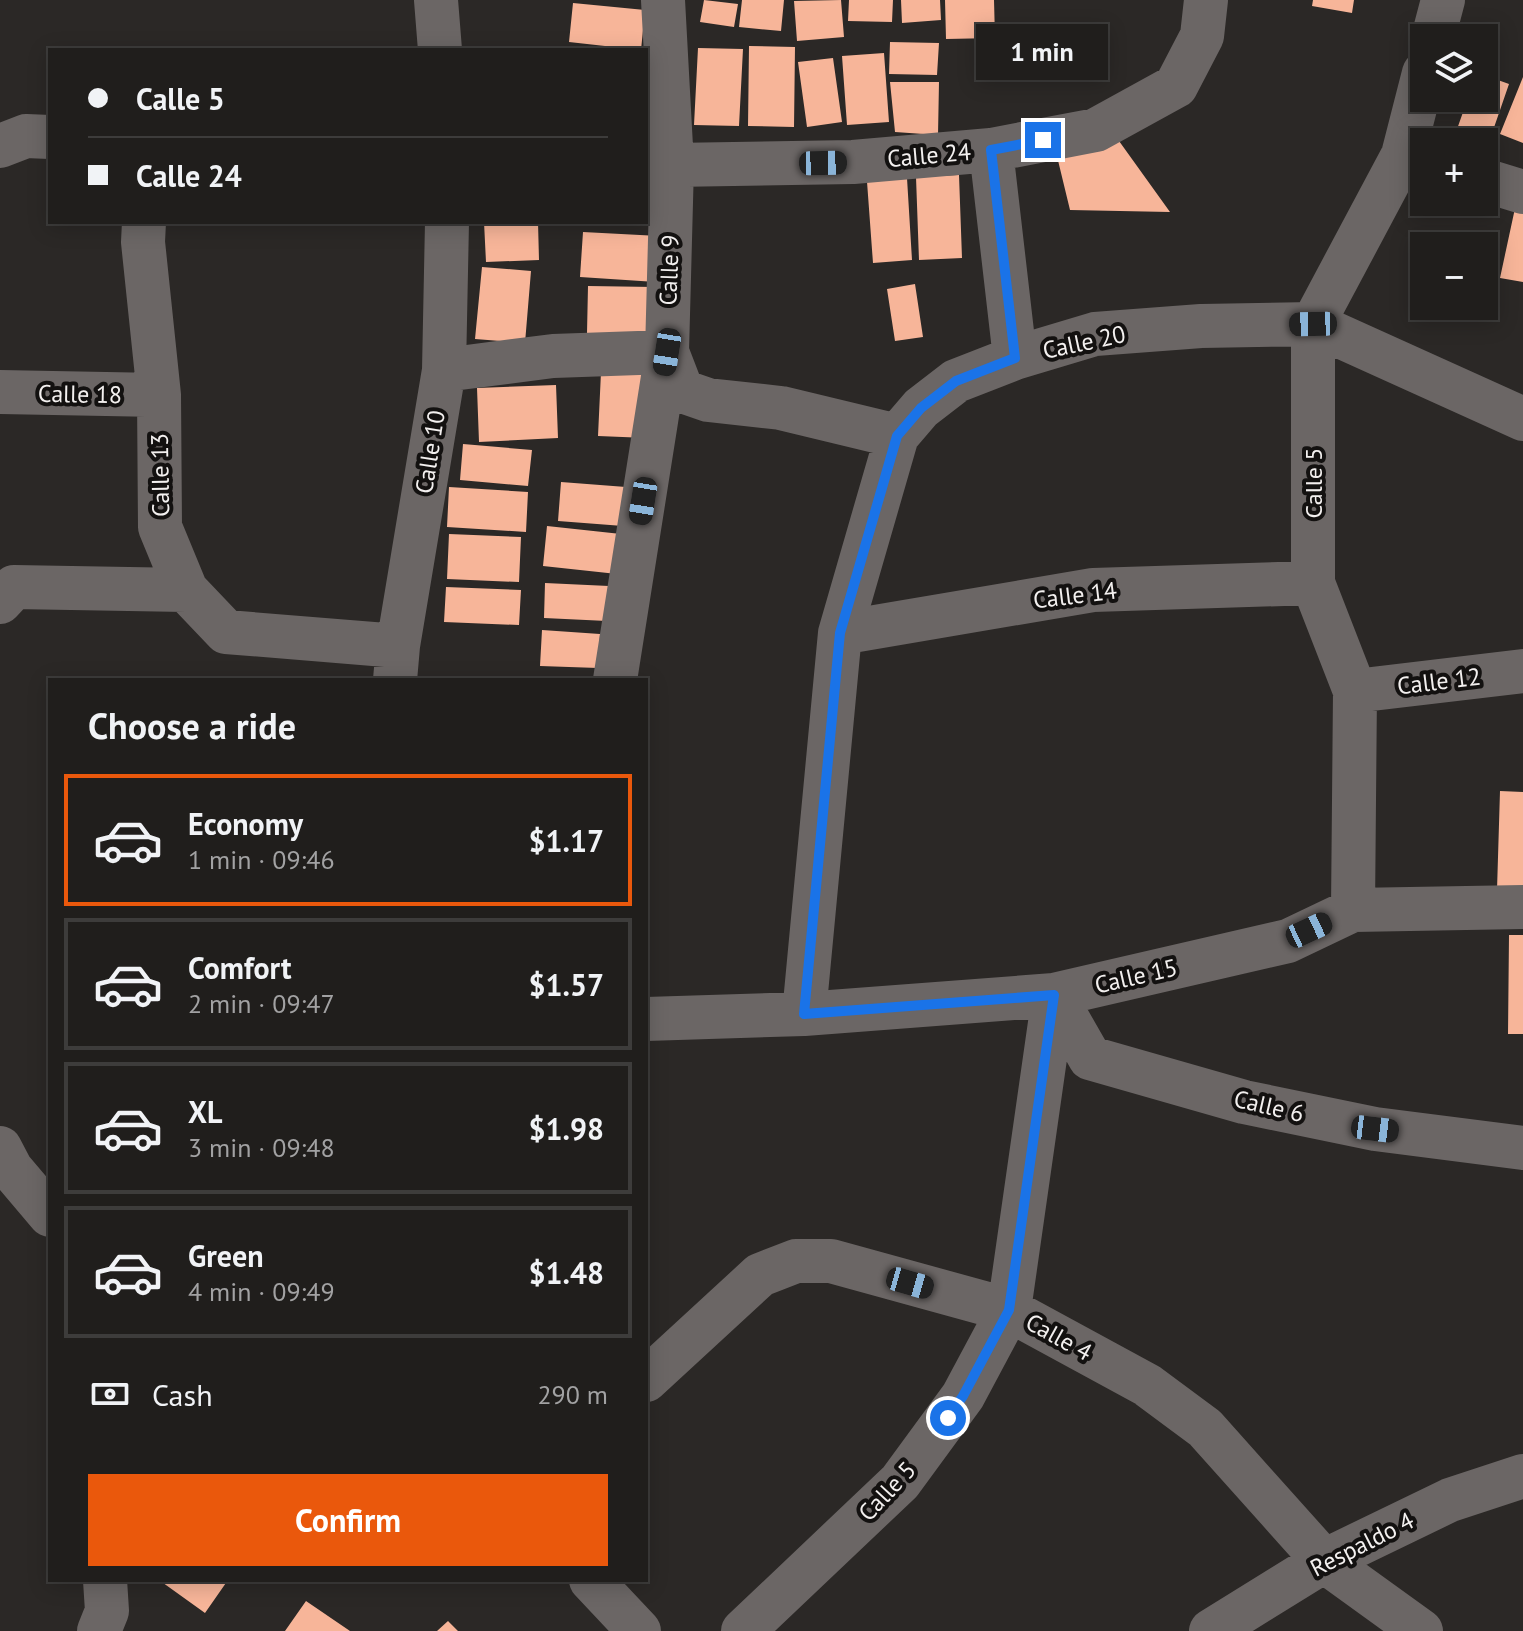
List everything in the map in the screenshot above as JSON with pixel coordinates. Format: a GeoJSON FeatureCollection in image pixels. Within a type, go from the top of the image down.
{"type":"FeatureCollection","features":[{"type":"Feature","properties":{"kind":"street"},"geometry":{"type":"LineString","coordinates":[[436,0],[440,48]]}},
{"type":"Feature","properties":{"kind":"street","name":"Calle 9"},"geometry":{"type":"LineString","coordinates":[[615,678],[667,352],[672,165],[663,0]]}},
{"type":"Feature","properties":{"kind":"street","name":"Calle 24"},"geometry":{"type":"LineString","coordinates":[[672,165],[853,162],[991,150],[1096,130],[1176,86],[1202,36],[1206,0]]}},
{"type":"Feature","properties":{"kind":"street"},"geometry":{"type":"LineString","coordinates":[[1437,24],[1443,0]]}},
{"type":"Feature","properties":{"kind":"street"},"geometry":{"type":"LineString","coordinates":[[0,146],[26,136],[48,137]]}},
{"type":"Feature","properties":{"kind":"street"},"geometry":{"type":"LineString","coordinates":[[991,150],[1015,358]]}},
{"type":"Feature","properties":{"kind":"street","name":"Calle 5"},"geometry":{"type":"LineString","coordinates":[[1353,910],[1355,691],[1313,583],[1313,324],[1410,165]]}},
{"type":"Feature","properties":{"kind":"street"},"geometry":{"type":"LineString","coordinates":[[1498,184],[1523,192]]}},
{"type":"Feature","properties":{"kind":"street","name":"Calle 13"},"geometry":{"type":"LineString","coordinates":[[144,224],[143,242],[159,395],[160,527],[186,590],[226,632],[396,663]]}},
{"type":"Feature","properties":{"kind":"street","name":"Calle 10"},"geometry":{"type":"LineString","coordinates":[[396,663],[444,370],[447,224]]}},
{"type":"Feature","properties":{"kind":"street","name":"Calle 20"},"geometry":{"type":"LineString","coordinates":[[897,436],[921,408],[956,381],[1015,358],[1095,334],[1201,326],[1313,324],[1523,419]]}},
{"type":"Feature","properties":{"kind":"street"},"geometry":{"type":"LineString","coordinates":[[444,370],[553,356],[667,352],[682,391],[781,408],[897,436],[840,633],[804,1014]]}},
{"type":"Feature","properties":{"kind":"street","name":"Calle 18"},"geometry":{"type":"LineString","coordinates":[[0,392],[159,395]]}},
{"type":"Feature","properties":{"kind":"street","name":"Calle 14"},"geometry":{"type":"LineString","coordinates":[[840,633],[1093,590],[1313,583]]}},
{"type":"Feature","properties":{"kind":"street"},"geometry":{"type":"LineString","coordinates":[[0,602],[14,587],[186,590]]}},
{"type":"Feature","properties":{"kind":"street","name":"Calle 12"},"geometry":{"type":"LineString","coordinates":[[1355,691],[1523,671]]}},
{"type":"Feature","properties":{"kind":"street","name":"Calle 15"},"geometry":{"type":"LineString","coordinates":[[648,1019],[804,1014],[1054,995],[1288,941],[1353,910],[1523,907]]}},
{"type":"Feature","properties":{"kind":"street","name":"Calle 5"},"geometry":{"type":"LineString","coordinates":[[743,1631],[900,1482],[963,1396],[1009,1310],[1054,995]]}},
{"type":"Feature","properties":{"kind":"street","name":"Calle 6"},"geometry":{"type":"LineString","coordinates":[[1054,995],[1090,1058],[1244,1102],[1375,1129],[1523,1148]]}},
{"type":"Feature","properties":{"kind":"street"},"geometry":{"type":"LineString","coordinates":[[0,1148],[11,1169],[48,1213]]}},
{"type":"Feature","properties":{"kind":"street","name":"Calle 4"},"geometry":{"type":"LineString","coordinates":[[648,1378],[760,1275],[796,1261],[831,1261],[1009,1310],[1147,1385],[1205,1428],[1324,1561],[1421,1631]]}},
{"type":"Feature","properties":{"kind":"street","name":"Respaldo 4"},"geometry":{"type":"LineString","coordinates":[[1211,1631],[1324,1561],[1450,1500],[1523,1476]]}},
{"type":"Feature","properties":{"kind":"street"},"geometry":{"type":"LineString","coordinates":[[99,1631],[107,1611],[105,1582]]}},
{"type":"Feature","properties":{"kind":"street"},"geometry":{"type":"LineString","coordinates":[[593,1582],[639,1631]]}},
{"type":"Feature","properties":{"kind":"building"},"geometry":{"type":"Polygon","coordinates":[[[704,0],[738,4],[734,27],[700,22],[704,0]]]}},
{"type":"Feature","properties":{"kind":"building"},"geometry":{"type":"Polygon","coordinates":[[[742,0],[784,0],[781,31],[739,27],[742,0]]]}},
{"type":"Feature","properties":{"kind":"building"},"geometry":{"type":"Polygon","coordinates":[[[841,0],[844,37],[797,41],[794,1],[841,0]]]}},
{"type":"Feature","properties":{"kind":"building"},"geometry":{"type":"Polygon","coordinates":[[[849,0],[893,0],[892,22],[848,21],[849,0]]]}},
{"type":"Feature","properties":{"kind":"building"},"geometry":{"type":"Polygon","coordinates":[[[901,0],[940,0],[941,20],[902,23],[901,0]]]}},
{"type":"Feature","properties":{"kind":"building"},"geometry":{"type":"Polygon","coordinates":[[[945,0],[994,0],[995,38],[946,39],[945,0]]]}},
{"type":"Feature","properties":{"kind":"building"},"geometry":{"type":"Polygon","coordinates":[[[1313,0],[1354,0],[1352,13],[1312,6],[1313,0]]]}},
{"type":"Feature","properties":{"kind":"building"},"geometry":{"type":"Polygon","coordinates":[[[573,3],[645,10],[641,48],[569,42],[573,3]]]}},
{"type":"Feature","properties":{"kind":"building"},"geometry":{"type":"Polygon","coordinates":[[[890,42],[939,43],[937,75],[889,74],[890,42]]]}},
{"type":"Feature","properties":{"kind":"building"},"geometry":{"type":"Polygon","coordinates":[[[749,46],[795,47],[794,127],[748,126],[749,46]]]}},
{"type":"Feature","properties":{"kind":"building"},"geometry":{"type":"Polygon","coordinates":[[[698,48],[743,49],[739,126],[694,125],[698,48]]]}},
{"type":"Feature","properties":{"kind":"building"},"geometry":{"type":"Polygon","coordinates":[[[884,53],[889,122],[847,125],[842,56],[884,53]]]}},
{"type":"Feature","properties":{"kind":"building"},"geometry":{"type":"Polygon","coordinates":[[[833,58],[842,122],[807,127],[798,62],[833,58]]]}},
{"type":"Feature","properties":{"kind":"building"},"geometry":{"type":"Polygon","coordinates":[[[1523,77],[1523,143],[1500,134],[1523,77]]]}},
{"type":"Feature","properties":{"kind":"building"},"geometry":{"type":"Polygon","coordinates":[[[1498,80],[1509,84],[1494,128],[1457,128],[1463,112],[1498,112],[1498,80]]]}},
{"type":"Feature","properties":{"kind":"building"},"geometry":{"type":"Polygon","coordinates":[[[890,82],[939,82],[938,135],[895,132],[890,82]]]}},
{"type":"Feature","properties":{"kind":"building"},"geometry":{"type":"Polygon","coordinates":[[[1114,134],[1170,212],[1070,210],[1055,148],[1114,134]]]}},
{"type":"Feature","properties":{"kind":"building"},"geometry":{"type":"Polygon","coordinates":[[[866,168],[907,178],[912,260],[873,263],[866,168]]]}},
{"type":"Feature","properties":{"kind":"building"},"geometry":{"type":"Polygon","coordinates":[[[959,175],[962,258],[919,260],[916,177],[959,175]]]}},
{"type":"Feature","properties":{"kind":"building"},"geometry":{"type":"Polygon","coordinates":[[[648,178],[653,179],[648,220],[648,178]]]}},
{"type":"Feature","properties":{"kind":"building"},"geometry":{"type":"Polygon","coordinates":[[[1517,199],[1523,200],[1523,282],[1500,278],[1517,199]]]}},
{"type":"Feature","properties":{"kind":"building"},"geometry":{"type":"Polygon","coordinates":[[[484,224],[538,224],[539,260],[486,262],[484,224]]]}},
{"type":"Feature","properties":{"kind":"building"},"geometry":{"type":"Polygon","coordinates":[[[583,232],[659,236],[656,282],[580,277],[583,232]]]}},
{"type":"Feature","properties":{"kind":"building"},"geometry":{"type":"Polygon","coordinates":[[[482,267],[531,271],[525,343],[475,339],[482,267]]]}},
{"type":"Feature","properties":{"kind":"building"},"geometry":{"type":"Polygon","coordinates":[[[915,284],[923,337],[895,341],[887,289],[915,284]]]}},
{"type":"Feature","properties":{"kind":"building"},"geometry":{"type":"Polygon","coordinates":[[[588,286],[654,287],[653,334],[587,333],[588,286]]]}},
{"type":"Feature","properties":{"kind":"building"},"geometry":{"type":"Polygon","coordinates":[[[601,372],[650,374],[647,438],[598,436],[601,372]]]}},
{"type":"Feature","properties":{"kind":"building"},"geometry":{"type":"Polygon","coordinates":[[[556,385],[558,438],[479,442],[477,388],[556,385]]]}},
{"type":"Feature","properties":{"kind":"building"},"geometry":{"type":"Polygon","coordinates":[[[463,444],[532,450],[528,486],[460,480],[463,444]]]}},
{"type":"Feature","properties":{"kind":"building"},"geometry":{"type":"Polygon","coordinates":[[[561,482],[639,488],[636,527],[558,521],[561,482]]]}},
{"type":"Feature","properties":{"kind":"building"},"geometry":{"type":"Polygon","coordinates":[[[449,487],[528,492],[526,532],[447,527],[449,487]]]}},
{"type":"Feature","properties":{"kind":"building"},"geometry":{"type":"Polygon","coordinates":[[[547,526],[621,534],[617,574],[543,566],[547,526]]]}},
{"type":"Feature","properties":{"kind":"building"},"geometry":{"type":"Polygon","coordinates":[[[449,534],[521,537],[519,582],[447,579],[449,534]]]}},
{"type":"Feature","properties":{"kind":"building"},"geometry":{"type":"Polygon","coordinates":[[[545,583],[609,586],[607,621],[544,618],[545,583]]]}},
{"type":"Feature","properties":{"kind":"building"},"geometry":{"type":"Polygon","coordinates":[[[446,587],[521,590],[519,625],[444,622],[446,587]]]}},
{"type":"Feature","properties":{"kind":"building"},"geometry":{"type":"Polygon","coordinates":[[[542,630],[600,634],[598,668],[540,666],[542,630]]]}},
{"type":"Feature","properties":{"kind":"building"},"geometry":{"type":"Polygon","coordinates":[[[1500,791],[1523,792],[1523,891],[1497,890],[1500,791]]]}},
{"type":"Feature","properties":{"kind":"building"},"geometry":{"type":"Polygon","coordinates":[[[1509,935],[1523,935],[1523,1034],[1508,1034],[1509,935]]]}},
{"type":"Feature","properties":{"kind":"building"},"geometry":{"type":"Polygon","coordinates":[[[162,1582],[227,1582],[205,1613],[162,1582]]]}},
{"type":"Feature","properties":{"kind":"building"},"geometry":{"type":"Polygon","coordinates":[[[306,1601],[350,1631],[285,1631],[306,1601]]]}},
{"type":"Feature","properties":{"kind":"building"},"geometry":{"type":"Polygon","coordinates":[[[448,1621],[458,1631],[437,1631],[448,1621]]]}},
{"type":"Feature","properties":{"kind":"route"},"geometry":{"type":"LineString","coordinates":[[948,1418],[1009,1310],[1054,995],[804,1014],[840,633],[897,436],[921,408],[956,381],[1015,358],[991,150],[1043,140]]}}]}
